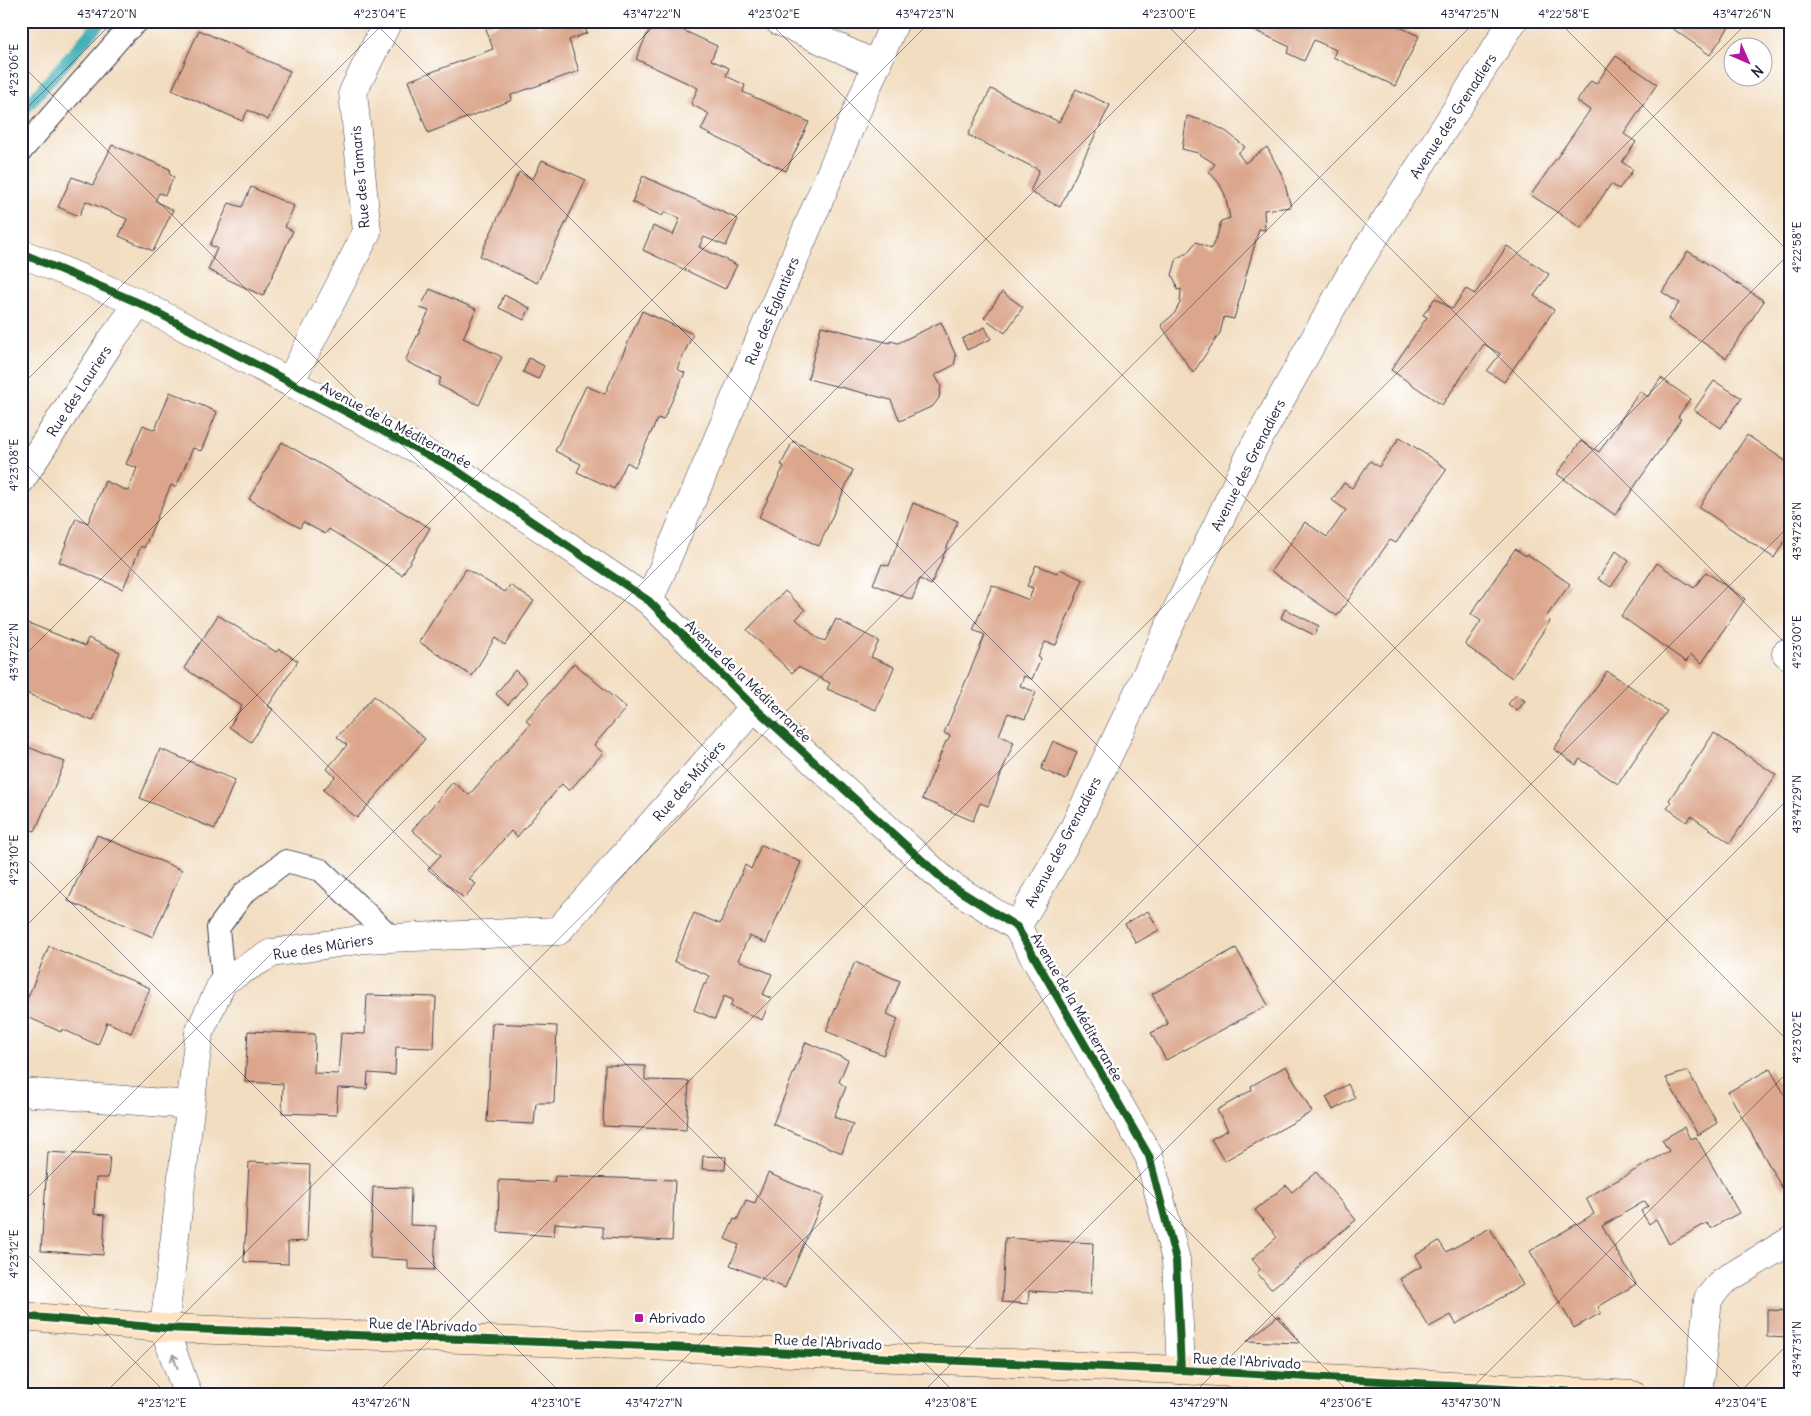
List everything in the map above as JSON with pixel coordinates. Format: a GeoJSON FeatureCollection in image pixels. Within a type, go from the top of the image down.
{"type":"FeatureCollection","features":[{"type":"Feature","properties":{"kind":"street","name":"Rue des Tamaris"},"geometry":{"type":"LineString","coordinates":[[290,382],[367,232],[353,92],[388,21]]}},
{"type":"Feature","properties":{"kind":"street"},"geometry":{"type":"LineString","coordinates":[[779,21],[877,64]]}},
{"type":"Feature","properties":{"kind":"street","name":"Rue des Églantiers"},"geometry":{"type":"LineString","coordinates":[[649,601],[895,21]]}},
{"type":"Feature","properties":{"kind":"street","name":"Avenue des Grenadiers"},"geometry":{"type":"LineString","coordinates":[[1017,927],[1072,830],[1253,448],[1349,277],[1513,21]]}},
{"type":"Feature","properties":{"kind":"street","name":"Avenue de la Méditerranée"},"geometry":{"type":"LineString","coordinates":[[21,253],[139,303],[453,468],[649,601],[754,708],[946,882],[1017,927],[1148,1156],[1176,1260],[1180,1370]]}},
{"type":"Feature","properties":{"kind":"street","name":"Rue des Lauriers"},"geometry":{"type":"LineString","coordinates":[[21,480],[111,341],[139,303]]}},
{"type":"Feature","properties":{"kind":"street","name":"Rue des Mûriers"},"geometry":{"type":"LineString","coordinates":[[223,981],[272,953],[365,939],[558,930],[754,708]]}},
{"type":"Feature","properties":{"kind":"street"},"geometry":{"type":"LineString","coordinates":[[188,1395],[164,1328],[199,1033],[223,981]]}},
{"type":"Feature","properties":{"kind":"street"},"geometry":{"type":"LineString","coordinates":[[21,1092],[190,1105]]}},
{"type":"Feature","properties":{"kind":"street"},"geometry":{"type":"LineString","coordinates":[[1698,1395],[1708,1299],[1722,1282],[1790,1242]]}},
{"type":"Feature","properties":{"kind":"street","name":"Rue de l'Abrivado"},"geometry":{"type":"LineString","coordinates":[[21,1316],[164,1328],[638,1346],[1180,1370],[1633,1395]]}},
{"type":"Feature","properties":{"kind":"lane"},"geometry":{"type":"LineString","coordinates":[[21,152],[125,32],[138,21]]}},
{"type":"Feature","properties":{"kind":"lane"},"geometry":{"type":"LineString","coordinates":[[223,981],[218,928],[244,893],[286,861],[321,870],[392,938]]}},
{"type":"Feature","properties":{"kind":"building"},"geometry":{"type":"Polygon","coordinates":[[[509,21],[536,21],[538,27],[553,21],[582,21],[587,33],[569,40],[579,71],[511,95],[512,100],[428,133],[408,81],[493,49],[486,29],[509,21]]]}},
{"type":"Feature","properties":{"kind":"building"},"geometry":{"type":"Polygon","coordinates":[[[653,21],[663,21],[717,46],[711,60],[729,68],[726,76],[745,85],[743,92],[809,122],[786,171],[701,130],[709,114],[691,104],[698,88],[636,59],[653,21]]]}},
{"type":"Feature","properties":{"kind":"building"},"geometry":{"type":"Polygon","coordinates":[[[1235,21],[1367,21],[1372,24],[1373,21],[1387,21],[1419,36],[1395,86],[1333,57],[1336,50],[1314,40],[1304,61],[1287,53],[1290,47],[1235,21]]]}},
{"type":"Feature","properties":{"kind":"building"},"geometry":{"type":"Polygon","coordinates":[[[1662,21],[1733,21],[1710,55],[1662,21]]]}},
{"type":"Feature","properties":{"kind":"building"},"geometry":{"type":"Polygon","coordinates":[[[199,30],[290,71],[268,120],[248,110],[242,121],[172,90],[199,30]]]}},
{"type":"Feature","properties":{"kind":"building"},"geometry":{"type":"Polygon","coordinates":[[[1616,56],[1657,84],[1624,134],[1636,142],[1622,162],[1633,170],[1619,189],[1611,184],[1581,228],[1531,195],[1590,110],[1577,101],[1591,81],[1596,84],[1616,56]]]}},
{"type":"Feature","properties":{"kind":"building"},"geometry":{"type":"Polygon","coordinates":[[[991,89],[1059,122],[1076,89],[1110,105],[1060,207],[1030,192],[1039,170],[968,135],[991,89]]]}},
{"type":"Feature","properties":{"kind":"building"},"geometry":{"type":"Polygon","coordinates":[[[1187,116],[1208,122],[1227,132],[1245,147],[1238,153],[1245,163],[1267,147],[1283,177],[1291,207],[1264,210],[1265,230],[1259,229],[1234,319],[1224,317],[1220,333],[1193,373],[1161,325],[1174,314],[1180,303],[1181,289],[1177,290],[1172,275],[1177,258],[1187,253],[1196,242],[1211,249],[1221,221],[1230,218],[1225,195],[1219,183],[1209,172],[1215,164],[1198,153],[1182,149],[1187,116]]]}},
{"type":"Feature","properties":{"kind":"building"},"geometry":{"type":"Polygon","coordinates":[[[112,145],[170,169],[169,174],[174,177],[165,195],[159,193],[155,201],[173,210],[153,251],[119,236],[127,219],[86,201],[79,216],[58,207],[72,177],[93,185],[112,145]]]}},
{"type":"Feature","properties":{"kind":"building"},"geometry":{"type":"Polygon","coordinates":[[[542,160],[586,180],[537,283],[480,256],[519,172],[533,179],[542,160]]]}},
{"type":"Feature","properties":{"kind":"building"},"geometry":{"type":"Polygon","coordinates":[[[643,176],[738,219],[726,246],[704,237],[699,247],[737,265],[725,289],[643,250],[653,226],[673,235],[680,218],[665,212],[662,216],[632,202],[643,176]]]}},
{"type":"Feature","properties":{"kind":"building"},"geometry":{"type":"Polygon","coordinates":[[[251,187],[294,206],[285,227],[293,231],[263,296],[208,270],[217,248],[210,245],[229,203],[242,207],[251,187]]]}},
{"type":"Feature","properties":{"kind":"building"},"geometry":{"type":"Polygon","coordinates":[[[1507,246],[1549,274],[1534,296],[1554,310],[1504,382],[1487,371],[1500,354],[1484,344],[1442,405],[1391,370],[1427,317],[1423,315],[1435,298],[1452,309],[1466,289],[1475,294],[1507,246]]]}},
{"type":"Feature","properties":{"kind":"building"},"geometry":{"type":"Polygon","coordinates":[[[1688,251],[1764,301],[1726,358],[1668,319],[1679,303],[1662,292],[1688,251]]]}},
{"type":"Feature","properties":{"kind":"building"},"geometry":{"type":"Polygon","coordinates":[[[430,289],[476,309],[463,338],[502,357],[479,405],[438,385],[441,378],[405,361],[429,311],[420,308],[430,289]]]}},
{"type":"Feature","properties":{"kind":"building"},"geometry":{"type":"Polygon","coordinates":[[[1002,292],[1023,307],[1005,333],[984,318],[1002,292]]]}},
{"type":"Feature","properties":{"kind":"building"},"geometry":{"type":"Polygon","coordinates":[[[504,295],[530,308],[524,320],[499,308],[504,295]]]}},
{"type":"Feature","properties":{"kind":"building"},"geometry":{"type":"Polygon","coordinates":[[[642,311],[693,334],[677,369],[685,373],[663,420],[658,418],[635,467],[627,462],[614,489],[577,472],[581,464],[555,451],[586,386],[605,394],[642,311]]]}},
{"type":"Feature","properties":{"kind":"building"},"geometry":{"type":"Polygon","coordinates":[[[941,322],[956,356],[954,365],[935,375],[941,386],[939,398],[933,406],[900,421],[891,400],[808,379],[821,326],[890,343],[890,341],[898,343],[941,322]]]}},
{"type":"Feature","properties":{"kind":"building"},"geometry":{"type":"Polygon","coordinates":[[[985,327],[991,339],[967,350],[962,339],[985,327]]]}},
{"type":"Feature","properties":{"kind":"building"},"geometry":{"type":"Polygon","coordinates":[[[529,358],[544,366],[538,379],[523,372],[529,358]]]}},
{"type":"Feature","properties":{"kind":"building"},"geometry":{"type":"Polygon","coordinates":[[[1661,378],[1690,399],[1678,417],[1681,419],[1615,515],[1557,474],[1581,441],[1599,452],[1640,391],[1648,397],[1661,378]]]}},
{"type":"Feature","properties":{"kind":"building"},"geometry":{"type":"Polygon","coordinates":[[[1714,381],[1742,398],[1721,428],[1694,410],[1714,381]]]}},
{"type":"Feature","properties":{"kind":"building"},"geometry":{"type":"Polygon","coordinates":[[[170,392],[217,412],[201,451],[193,448],[176,487],[171,485],[144,548],[141,546],[123,589],[59,562],[76,518],[88,523],[105,481],[128,491],[137,468],[126,464],[143,425],[155,430],[170,392]]]}},
{"type":"Feature","properties":{"kind":"building"},"geometry":{"type":"Polygon","coordinates":[[[1747,435],[1790,464],[1790,532],[1774,558],[1699,507],[1747,435]]]}},
{"type":"Feature","properties":{"kind":"building"},"geometry":{"type":"Polygon","coordinates":[[[1400,437],[1447,469],[1396,543],[1390,540],[1337,616],[1271,571],[1305,522],[1327,537],[1346,510],[1332,500],[1344,483],[1352,488],[1370,461],[1379,467],[1400,437]]]}},
{"type":"Feature","properties":{"kind":"building"},"geometry":{"type":"Polygon","coordinates":[[[793,441],[853,470],[819,546],[759,517],[784,466],[781,465],[793,441]]]}},
{"type":"Feature","properties":{"kind":"building"},"geometry":{"type":"Polygon","coordinates":[[[282,442],[430,528],[402,575],[329,529],[325,534],[303,522],[300,528],[249,499],[282,442]]]}},
{"type":"Feature","properties":{"kind":"building"},"geometry":{"type":"Polygon","coordinates":[[[913,503],[958,521],[931,585],[920,579],[912,600],[873,584],[882,564],[889,566],[913,503]]]}},
{"type":"Feature","properties":{"kind":"building"},"geometry":{"type":"Polygon","coordinates":[[[1515,549],[1526,556],[1527,554],[1570,584],[1546,617],[1550,621],[1512,678],[1465,645],[1481,621],[1471,614],[1515,549]]]}},
{"type":"Feature","properties":{"kind":"building"},"geometry":{"type":"Polygon","coordinates":[[[1616,551],[1629,561],[1611,587],[1598,579],[1616,551]]]}},
{"type":"Feature","properties":{"kind":"building"},"geometry":{"type":"Polygon","coordinates":[[[1657,563],[1694,588],[1706,572],[1745,599],[1702,663],[1691,655],[1686,662],[1621,616],[1657,563]]]}},
{"type":"Feature","properties":{"kind":"building"},"geometry":{"type":"Polygon","coordinates":[[[1036,565],[1057,573],[1060,569],[1083,580],[1056,645],[1045,642],[1038,657],[1041,659],[1032,679],[1024,676],[1020,686],[1036,692],[1025,719],[1008,713],[999,735],[1014,742],[988,806],[980,803],[973,821],[922,799],[946,741],[948,741],[950,736],[944,733],[985,635],[973,630],[992,585],[1029,600],[1033,588],[1027,586],[1036,565]]]}},
{"type":"Feature","properties":{"kind":"building"},"geometry":{"type":"Polygon","coordinates":[[[466,569],[505,592],[510,585],[534,601],[505,645],[495,638],[472,676],[419,642],[466,569]]]}},
{"type":"Feature","properties":{"kind":"building"},"geometry":{"type":"Polygon","coordinates":[[[785,591],[805,610],[796,619],[817,638],[825,641],[836,619],[879,641],[871,657],[894,667],[876,710],[827,689],[830,683],[798,667],[792,673],[747,630],[785,591]]]}},
{"type":"Feature","properties":{"kind":"building"},"geometry":{"type":"Polygon","coordinates":[[[1285,609],[1319,626],[1314,635],[1281,618],[1285,609]]]}},
{"type":"Feature","properties":{"kind":"building"},"geometry":{"type":"Polygon","coordinates":[[[218,615],[276,652],[279,649],[298,661],[268,706],[273,709],[251,742],[229,727],[242,706],[184,668],[218,615]]]}},
{"type":"Feature","properties":{"kind":"building"},"geometry":{"type":"Polygon","coordinates":[[[21,620],[85,646],[88,638],[120,652],[93,721],[21,691],[21,620]]]}},
{"type":"Feature","properties":{"kind":"building"},"geometry":{"type":"Polygon","coordinates":[[[574,663],[626,708],[594,745],[603,753],[569,791],[562,784],[517,837],[511,831],[469,879],[476,884],[464,898],[428,869],[441,855],[412,830],[453,782],[469,795],[530,724],[526,720],[574,663]]]}},
{"type":"Feature","properties":{"kind":"building"},"geometry":{"type":"Polygon","coordinates":[[[515,670],[527,682],[508,705],[496,694],[515,670]]]}},
{"type":"Feature","properties":{"kind":"building"},"geometry":{"type":"Polygon","coordinates":[[[1607,671],[1667,711],[1618,784],[1580,759],[1576,765],[1554,749],[1607,671]]]}},
{"type":"Feature","properties":{"kind":"building"},"geometry":{"type":"Polygon","coordinates":[[[1516,695],[1525,701],[1517,711],[1508,704],[1516,695]]]}},
{"type":"Feature","properties":{"kind":"building"},"geometry":{"type":"Polygon","coordinates":[[[374,696],[425,739],[357,818],[323,790],[335,777],[327,769],[347,745],[337,737],[374,696]]]}},
{"type":"Feature","properties":{"kind":"building"},"geometry":{"type":"Polygon","coordinates":[[[1714,733],[1776,775],[1730,843],[1691,816],[1687,822],[1667,808],[1671,802],[1669,800],[1714,733]]]}},
{"type":"Feature","properties":{"kind":"building"},"geometry":{"type":"Polygon","coordinates":[[[1053,741],[1077,752],[1066,780],[1041,769],[1053,741]]]}},
{"type":"Feature","properties":{"kind":"building"},"geometry":{"type":"Polygon","coordinates":[[[28,747],[65,762],[35,831],[21,826],[21,764],[28,747]]]}},
{"type":"Feature","properties":{"kind":"building"},"geometry":{"type":"Polygon","coordinates":[[[160,749],[235,780],[215,829],[140,798],[160,749]]]}},
{"type":"Feature","properties":{"kind":"building"},"geometry":{"type":"Polygon","coordinates":[[[97,835],[182,870],[153,937],[68,901],[97,835]]]}},
{"type":"Feature","properties":{"kind":"building"},"geometry":{"type":"Polygon","coordinates":[[[761,845],[801,862],[766,943],[749,936],[738,960],[772,974],[763,995],[771,998],[762,1020],[730,1006],[733,1000],[724,996],[715,1019],[694,1010],[704,984],[706,984],[710,976],[674,961],[694,913],[720,924],[745,865],[751,869],[761,845]]]}},
{"type":"Feature","properties":{"kind":"building"},"geometry":{"type":"Polygon","coordinates":[[[1148,911],[1159,930],[1136,943],[1125,924],[1148,911]]]}},
{"type":"Feature","properties":{"kind":"building"},"geometry":{"type":"Polygon","coordinates":[[[49,946],[150,988],[131,1033],[107,1022],[98,1045],[62,1029],[61,1032],[21,1014],[49,946]]]}},
{"type":"Feature","properties":{"kind":"building"},"geometry":{"type":"Polygon","coordinates":[[[1236,948],[1268,1005],[1166,1060],[1151,1033],[1168,1024],[1152,994],[1236,948]]]}},
{"type":"Feature","properties":{"kind":"building"},"geometry":{"type":"Polygon","coordinates":[[[855,962],[900,981],[887,1014],[898,1019],[883,1055],[826,1031],[855,962]]]}},
{"type":"Feature","properties":{"kind":"building"},"geometry":{"type":"Polygon","coordinates":[[[367,995],[436,997],[434,1048],[396,1047],[395,1075],[368,1073],[367,1089],[338,1088],[336,1115],[282,1113],[283,1084],[245,1082],[248,1031],[315,1034],[314,1073],[338,1074],[341,1033],[365,1034],[367,995]]]}},
{"type":"Feature","properties":{"kind":"building"},"geometry":{"type":"Polygon","coordinates":[[[492,1023],[557,1026],[554,1103],[536,1103],[534,1124],[487,1122],[492,1023]]]}},
{"type":"Feature","properties":{"kind":"building"},"geometry":{"type":"Polygon","coordinates":[[[806,1042],[848,1060],[839,1082],[846,1087],[834,1117],[853,1124],[842,1153],[773,1124],[806,1042]]]}},
{"type":"Feature","properties":{"kind":"building"},"geometry":{"type":"Polygon","coordinates":[[[605,1065],[645,1066],[645,1080],[689,1081],[686,1130],[603,1126],[605,1065]]]}},
{"type":"Feature","properties":{"kind":"building"},"geometry":{"type":"Polygon","coordinates":[[[1286,1066],[1312,1112],[1224,1161],[1211,1139],[1228,1130],[1217,1110],[1252,1090],[1251,1086],[1286,1066]]]}},
{"type":"Feature","properties":{"kind":"building"},"geometry":{"type":"Polygon","coordinates":[[[1770,1069],[1790,1104],[1790,1183],[1782,1188],[1728,1092],[1770,1069]]]}},
{"type":"Feature","properties":{"kind":"building"},"geometry":{"type":"Polygon","coordinates":[[[1688,1071],[1717,1123],[1698,1135],[1666,1078],[1688,1071]]]}},
{"type":"Feature","properties":{"kind":"building"},"geometry":{"type":"Polygon","coordinates":[[[1348,1084],[1355,1098],[1333,1110],[1326,1097],[1348,1084]]]}},
{"type":"Feature","properties":{"kind":"building"},"geometry":{"type":"Polygon","coordinates":[[[1684,1127],[1690,1139],[1696,1137],[1739,1213],[1711,1228],[1707,1223],[1669,1244],[1656,1219],[1649,1224],[1641,1211],[1648,1206],[1645,1201],[1602,1226],[1636,1284],[1598,1307],[1601,1313],[1574,1328],[1530,1251],[1594,1214],[1586,1198],[1669,1151],[1662,1140],[1684,1127]]]}},
{"type":"Feature","properties":{"kind":"building"},"geometry":{"type":"Polygon","coordinates":[[[48,1152],[110,1156],[108,1178],[96,1178],[94,1214],[105,1215],[103,1255],[41,1251],[48,1152]]]}},
{"type":"Feature","properties":{"kind":"building"},"geometry":{"type":"Polygon","coordinates":[[[703,1156],[726,1157],[725,1170],[702,1169],[703,1156]]]}},
{"type":"Feature","properties":{"kind":"building"},"geometry":{"type":"Polygon","coordinates":[[[249,1162],[310,1165],[307,1241],[288,1242],[288,1264],[244,1262],[249,1162]]]}},
{"type":"Feature","properties":{"kind":"building"},"geometry":{"type":"Polygon","coordinates":[[[1316,1172],[1356,1220],[1271,1289],[1257,1273],[1260,1269],[1252,1259],[1277,1237],[1255,1210],[1286,1185],[1292,1192],[1316,1172]]]}},
{"type":"Feature","properties":{"kind":"building"},"geometry":{"type":"Polygon","coordinates":[[[768,1173],[824,1197],[785,1288],[730,1265],[739,1245],[725,1239],[734,1219],[737,1220],[746,1200],[755,1203],[768,1173]]]}},
{"type":"Feature","properties":{"kind":"building"},"geometry":{"type":"Polygon","coordinates":[[[555,1176],[675,1180],[672,1241],[603,1238],[603,1227],[555,1223],[554,1236],[498,1232],[499,1180],[554,1182],[555,1176]]]}},
{"type":"Feature","properties":{"kind":"building"},"geometry":{"type":"Polygon","coordinates":[[[373,1187],[411,1188],[410,1225],[436,1226],[434,1270],[408,1269],[408,1260],[370,1258],[373,1187]]]}},
{"type":"Feature","properties":{"kind":"building"},"geometry":{"type":"Polygon","coordinates":[[[1490,1228],[1523,1285],[1456,1324],[1451,1315],[1429,1327],[1400,1279],[1422,1266],[1416,1255],[1439,1241],[1446,1252],[1490,1228]]]}},
{"type":"Feature","properties":{"kind":"building"},"geometry":{"type":"Polygon","coordinates":[[[1005,1238],[1093,1243],[1091,1294],[1029,1291],[1028,1304],[1002,1302],[1005,1238]]]}},
{"type":"Feature","properties":{"kind":"building"},"geometry":{"type":"Polygon","coordinates":[[[1767,1310],[1790,1311],[1790,1338],[1767,1337],[1767,1310]]]}},
{"type":"Feature","properties":{"kind":"building"},"geometry":{"type":"Polygon","coordinates":[[[1278,1316],[1299,1341],[1298,1343],[1247,1341],[1278,1316]]]}},
{"type":"Feature","properties":{"kind":"waterway"},"geometry":{"type":"LineString","coordinates":[[21,113],[101,21]]}},
{"type":"Feature","properties":{"kind":"cycle path"},"geometry":{"type":"LineString","coordinates":[[21,253],[139,303],[453,468],[649,601],[754,707],[947,883],[1017,927],[1149,1156],[1176,1260],[1181,1370]]}},
{"type":"Feature","properties":{"kind":"cycle path"},"geometry":{"type":"LineString","coordinates":[[21,1316],[164,1328],[648,1346],[1181,1370],[1633,1395]]}},
{"type":"Feature","properties":{"kind":"place","name":"Abrivado"},"geometry":{"type":"Point","coordinates":[639,1318]}}]}
